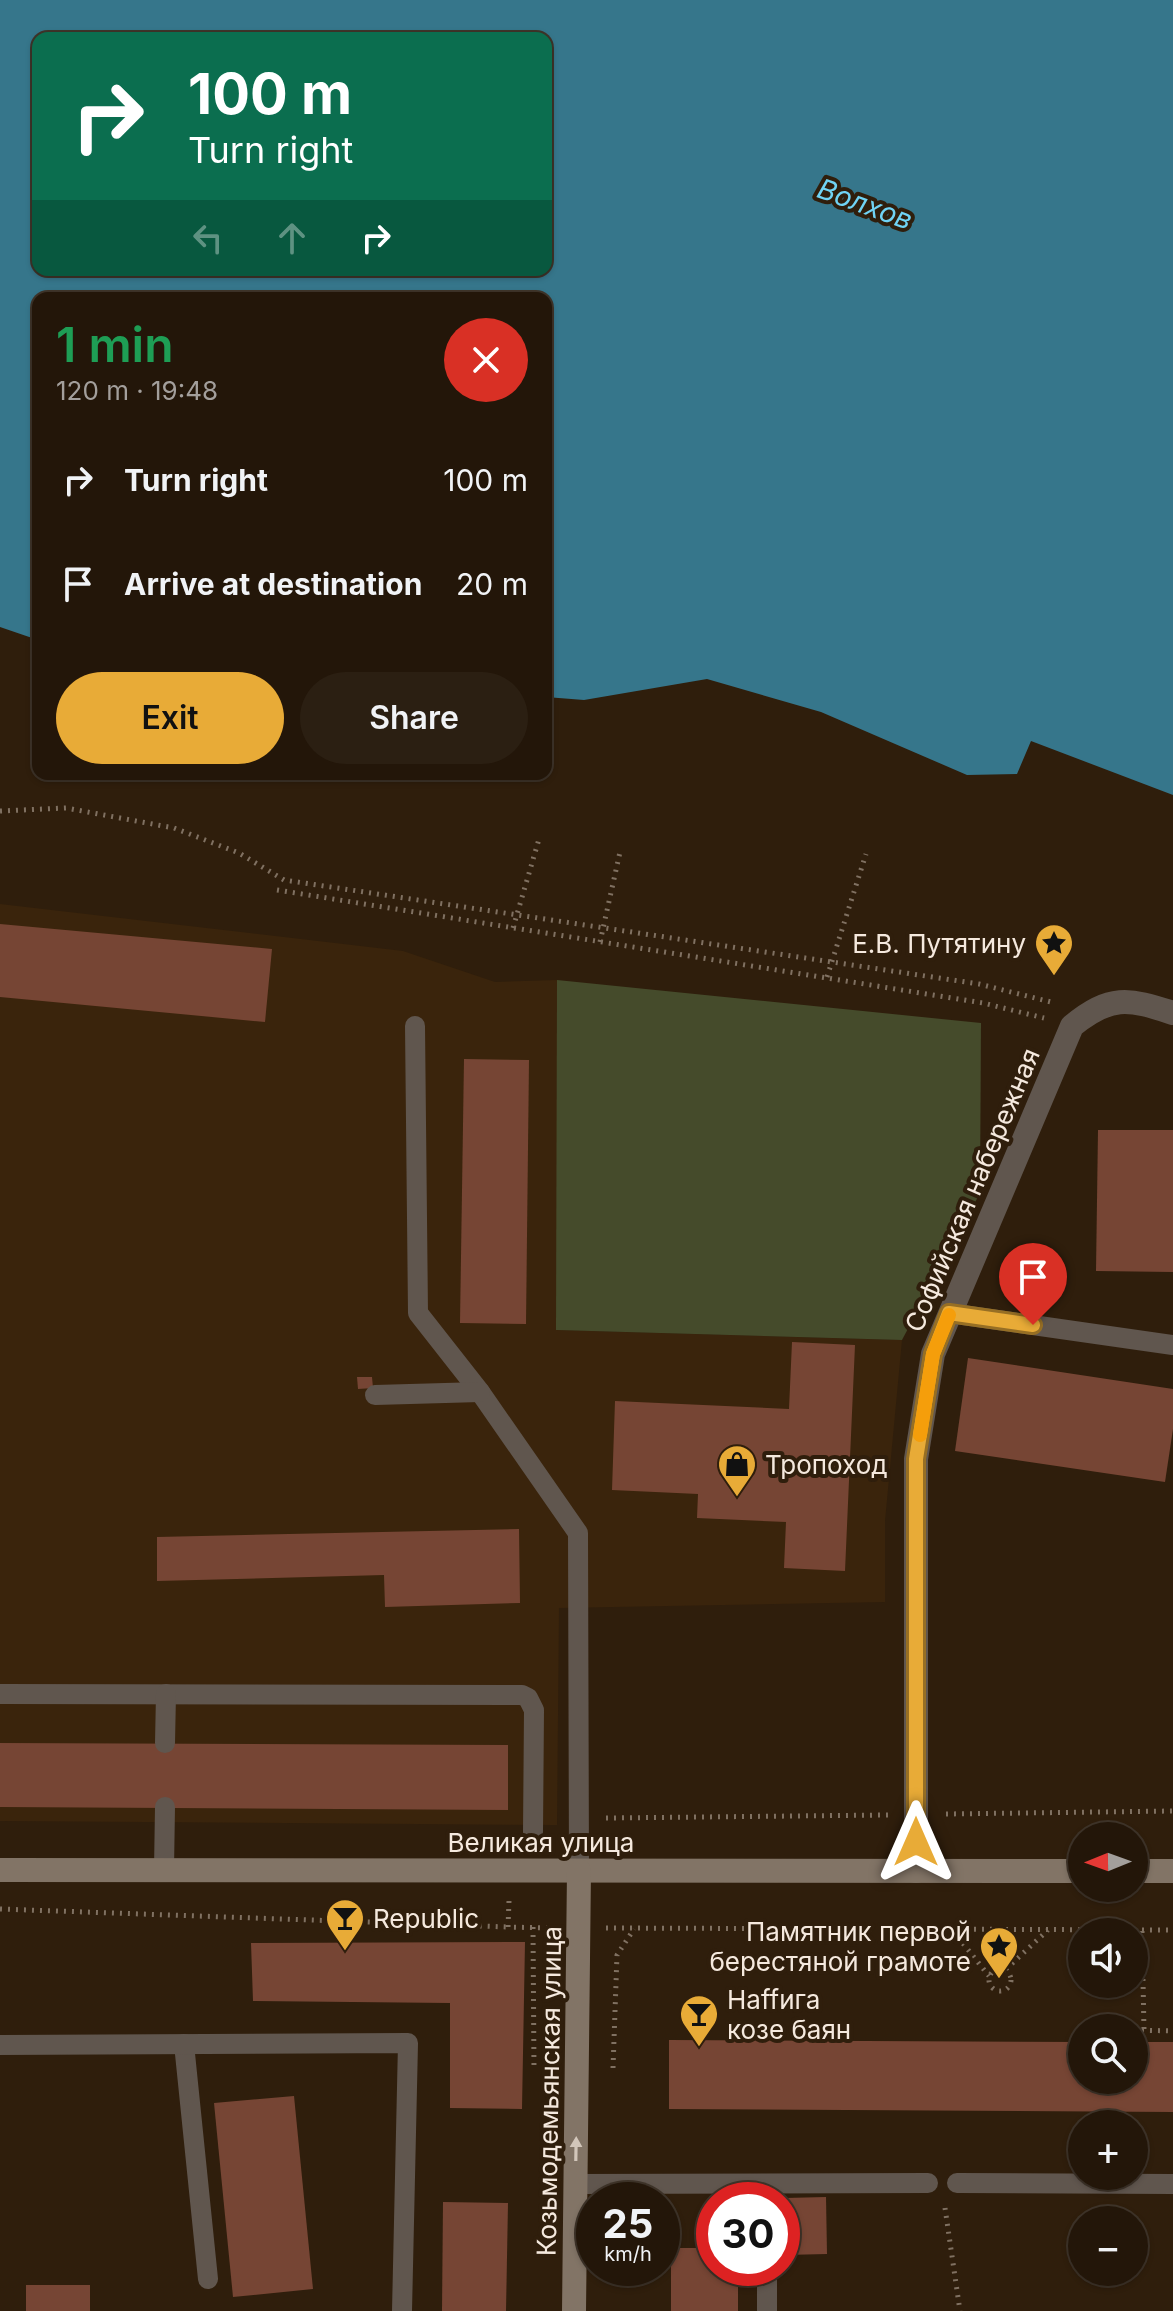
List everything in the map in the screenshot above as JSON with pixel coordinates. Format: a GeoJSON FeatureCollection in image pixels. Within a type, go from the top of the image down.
{"type":"FeatureCollection","features":[{"type":"Feature","properties":{"kind":"main road","name":"Великая улица"},"geometry":{"type":"LineString","coordinates":[[0,1870],[1068,1871]]}},
{"type":"Feature","properties":{"kind":"main road","name":"Козьмодемьянская улица"},"geometry":{"type":"LineString","coordinates":[[576,2182],[579,1871]]}},
{"type":"Feature","properties":{"kind":"main road"},"geometry":{"type":"LineString","coordinates":[[1148,1871],[1173,1871]]}},
{"type":"Feature","properties":{"kind":"main road","name":"Козьмодемьянская улица"},"geometry":{"type":"LineString","coordinates":[[574,2311],[576,2184]]}},
{"type":"Feature","properties":{"kind":"street"},"geometry":{"type":"LineString","coordinates":[[1081,1019],[1107,1003],[1148,1005],[1173,1013]]}},
{"type":"Feature","properties":{"kind":"street","name":"Софийская набережная"},"geometry":{"type":"LineString","coordinates":[[916,1871],[916,1459],[933,1354],[1081,1019]]}},
{"type":"Feature","properties":{"kind":"lane"},"geometry":{"type":"LineString","coordinates":[[415,1026],[418,1313],[480,1392],[578,1533],[579,1871]]}},
{"type":"Feature","properties":{"kind":"lane"},"geometry":{"type":"LineString","coordinates":[[949,1313],[1173,1345]]}},
{"type":"Feature","properties":{"kind":"lane"},"geometry":{"type":"LineString","coordinates":[[375,1395],[480,1392]]}},
{"type":"Feature","properties":{"kind":"lane"},"geometry":{"type":"LineString","coordinates":[[0,1694],[522,1695],[528,1698],[534,1710],[533,1832]]}},
{"type":"Feature","properties":{"kind":"lane"},"geometry":{"type":"LineString","coordinates":[[165,1743],[166,1694]]}},
{"type":"Feature","properties":{"kind":"lane"},"geometry":{"type":"LineString","coordinates":[[164,1869],[165,1807]]}},
{"type":"Feature","properties":{"kind":"lane"},"geometry":{"type":"LineString","coordinates":[[0,2045],[408,2043],[402,2311]]}},
{"type":"Feature","properties":{"kind":"lane"},"geometry":{"type":"LineString","coordinates":[[184,2044],[208,2279]]}},
{"type":"Feature","properties":{"kind":"lane"},"geometry":{"type":"LineString","coordinates":[[800,2191],[1173,2184]]}},
{"type":"Feature","properties":{"kind":"lane"},"geometry":{"type":"LineString","coordinates":[[767,2286],[767,2311]]}},
{"type":"Feature","properties":{"kind":"path"},"geometry":{"type":"LineString","coordinates":[[0,811],[66,808],[174,828],[239,853],[284,880],[979,984],[1081,1019]]}},
{"type":"Feature","properties":{"kind":"path"},"geometry":{"type":"LineString","coordinates":[[513,928],[539,839]]}},
{"type":"Feature","properties":{"kind":"path"},"geometry":{"type":"LineString","coordinates":[[600,942],[620,852]]}},
{"type":"Feature","properties":{"kind":"path"},"geometry":{"type":"LineString","coordinates":[[827,977],[866,854]]}},
{"type":"Feature","properties":{"kind":"path"},"geometry":{"type":"LineString","coordinates":[[277,890],[1081,1019]]}},
{"type":"Feature","properties":{"kind":"path"},"geometry":{"type":"LineString","coordinates":[[0,1909],[508,1927]]}},
{"type":"Feature","properties":{"kind":"path"},"geometry":{"type":"LineString","coordinates":[[533,1927],[534,2070]]}},
{"type":"Feature","properties":{"kind":"path"},"geometry":{"type":"LineString","coordinates":[[613,2068],[617,1955],[634,1929]]}},
{"type":"Feature","properties":{"kind":"path"},"geometry":{"type":"LineString","coordinates":[[952,1930],[989,1977],[991,1987],[998,1991],[1006,1990],[1011,1984],[1011,1976],[1006,1969],[998,1968],[989,1977]]}},
{"type":"Feature","properties":{"kind":"path"},"geometry":{"type":"LineString","coordinates":[[998,1930],[998,1968]]}},
{"type":"Feature","properties":{"kind":"path"},"geometry":{"type":"LineString","coordinates":[[1006,1969],[1048,1930]]}},
{"type":"Feature","properties":{"kind":"path"},"geometry":{"type":"LineString","coordinates":[[1148,2030],[1173,2031]]}},
{"type":"Feature","properties":{"kind":"path"},"geometry":{"type":"LineString","coordinates":[[943,2188],[960,2311]]}},
{"type":"Feature","properties":{"kind":"shaded area"},"geometry":{"type":"Polygon","coordinates":[[[0,904],[403,951],[495,982],[557,980],[557,1330],[902,1340],[885,1521],[885,1602],[559,1608],[557,1825],[0,1821],[0,904]]]}},
{"type":"Feature","properties":{"kind":"green space"},"geometry":{"type":"Polygon","coordinates":[[[557,980],[981,1023],[980,1193],[902,1340],[556,1330],[557,980]]]}},
{"type":"Feature","properties":{"kind":"water","name":"Волхов"},"geometry":{"type":"Polygon","coordinates":[[[0,0],[1173,0],[1173,795],[1031,741],[1017,774],[967,775],[821,712],[707,679],[584,700],[552,697],[552,292],[32,292],[32,638],[0,627],[0,0]]]}},
{"type":"Feature","properties":{"kind":"building"},"geometry":{"type":"Polygon","coordinates":[[[0,924],[272,949],[265,1022],[0,997],[0,924]]]}},
{"type":"Feature","properties":{"kind":"building"},"geometry":{"type":"Polygon","coordinates":[[[464,1059],[529,1060],[526,1324],[460,1323],[464,1059]]]}},
{"type":"Feature","properties":{"kind":"building"},"geometry":{"type":"Polygon","coordinates":[[[1098,1130],[1173,1130],[1173,1272],[1096,1271],[1098,1130]]]}},
{"type":"Feature","properties":{"kind":"building"},"geometry":{"type":"Polygon","coordinates":[[[792,1342],[855,1345],[845,1571],[784,1568],[786,1522],[697,1518],[698,1494],[612,1490],[615,1401],[789,1409],[792,1342]]]}},
{"type":"Feature","properties":{"kind":"building"},"geometry":{"type":"Polygon","coordinates":[[[968,1358],[1173,1389],[1173,1429],[1165,1482],[955,1451],[968,1358]]]}},
{"type":"Feature","properties":{"kind":"building"},"geometry":{"type":"Polygon","coordinates":[[[357,1377],[372,1377],[373,1388],[358,1389],[357,1377]]]}},
{"type":"Feature","properties":{"kind":"building"},"geometry":{"type":"Polygon","coordinates":[[[519,1529],[520,1603],[385,1607],[384,1575],[157,1581],[157,1537],[519,1529]]]}},
{"type":"Feature","properties":{"kind":"building"},"geometry":{"type":"Polygon","coordinates":[[[0,1743],[508,1745],[508,1810],[0,1807],[0,1743]]]}},
{"type":"Feature","properties":{"kind":"building"},"geometry":{"type":"Polygon","coordinates":[[[525,1942],[522,2109],[450,2108],[450,2003],[253,2001],[251,1943],[525,1942]]]}},
{"type":"Feature","properties":{"kind":"building"},"geometry":{"type":"Polygon","coordinates":[[[669,2040],[1068,2042],[1068,2094],[1148,2094],[1148,2042],[1173,2042],[1173,2112],[669,2109],[669,2040]]]}},
{"type":"Feature","properties":{"kind":"building"},"geometry":{"type":"Polygon","coordinates":[[[294,2096],[313,2289],[233,2297],[214,2103],[294,2096]]]}},
{"type":"Feature","properties":{"kind":"building"},"geometry":{"type":"Polygon","coordinates":[[[826,2197],[827,2254],[800,2255],[800,2198],[826,2197]]]}},
{"type":"Feature","properties":{"kind":"building"},"geometry":{"type":"Polygon","coordinates":[[[443,2202],[508,2203],[506,2311],[442,2311],[443,2202]]]}},
{"type":"Feature","properties":{"kind":"building"},"geometry":{"type":"Polygon","coordinates":[[[680,2248],[696,2248],[696,2286],[738,2286],[738,2311],[671,2311],[671,2286],[680,2286],[680,2248]]]}},
{"type":"Feature","properties":{"kind":"building"},"geometry":{"type":"Polygon","coordinates":[[[26,2285],[90,2285],[90,2311],[26,2311],[26,2285]]]}},
{"type":"Feature","properties":{"kind":"slow traffic"},"geometry":{"type":"LineString","coordinates":[[920,1435],[933,1354],[949,1315]]}},
{"type":"Feature","properties":{"kind":"place","name":"Е.В. Путятину"},"geometry":{"type":"Point","coordinates":[1054,977]}},
{"type":"Feature","properties":{"kind":"place","name":"Тропоход"},"geometry":{"type":"Point","coordinates":[737,1498]}},
{"type":"Feature","properties":{"kind":"place","name":"Republic"},"geometry":{"type":"Point","coordinates":[345,1952]}},
{"type":"Feature","properties":{"kind":"place","name":"Памятник первой берестяной грамоте"},"geometry":{"type":"Point","coordinates":[999,1980]}},
{"type":"Feature","properties":{"kind":"place","name":"Наffига козе баян"},"geometry":{"type":"Point","coordinates":[699,2048]}},
{"type":"Feature","properties":{"kind":"route"},"geometry":{"type":"LineString","coordinates":[[916,1842],[916,1459],[933,1354],[949,1313],[1033,1325]]}}]}
